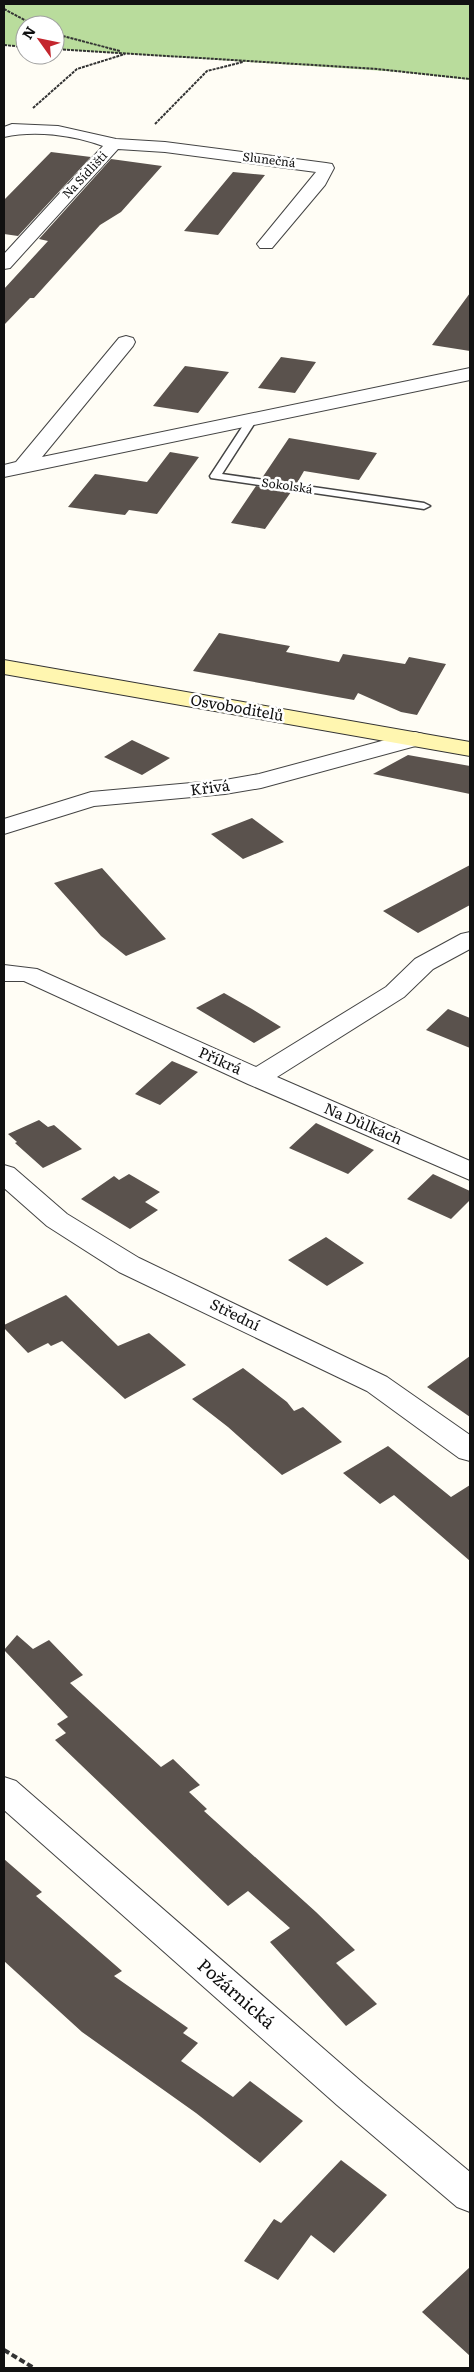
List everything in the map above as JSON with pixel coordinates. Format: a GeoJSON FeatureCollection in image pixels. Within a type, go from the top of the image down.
{"type":"FeatureCollection","features":[{"type":"Feature","properties":{"kind":"street","name":"Na Sídlišti"},"geometry":{"type":"LineString","coordinates":[[4,264],[114,144],[96,138],[30,128],[6,130]]}},
{"type":"Feature","properties":{"kind":"street","name":"Slunečná"},"geometry":{"type":"LineString","coordinates":[[114,144],[136,144],[326,168],[320,181],[266,244]]}},
{"type":"Feature","properties":{"kind":"street"},"geometry":{"type":"LineString","coordinates":[[23,467],[126,342]]}},
{"type":"Feature","properties":{"kind":"street"},"geometry":{"type":"LineString","coordinates":[[4,471],[470,374]]}},
{"type":"Feature","properties":{"kind":"street","name":"Osvoboditelů"},"geometry":{"type":"LineString","coordinates":[[4,667],[470,749]]}},
{"type":"Feature","properties":{"kind":"street","name":"Křivá"},"geometry":{"type":"LineString","coordinates":[[4,827],[91,798],[208,788],[261,781],[415,739]]}},
{"type":"Feature","properties":{"kind":"street","name":"Příkrá"},"geometry":{"type":"LineString","coordinates":[[4,973],[28,974],[257,1078],[395,992],[424,964],[470,939]]}},
{"type":"Feature","properties":{"kind":"street","name":"Na Důlkách"},"geometry":{"type":"LineString","coordinates":[[257,1078],[470,1170]]}},
{"type":"Feature","properties":{"kind":"street","name":"Střední"},"geometry":{"type":"LineString","coordinates":[[4,1174],[57,1220],[128,1265],[377,1384],[470,1450]]}},
{"type":"Feature","properties":{"kind":"street","name":"Požárnická"},"geometry":{"type":"LineString","coordinates":[[4,1790],[350,2094],[470,2195]]}},
{"type":"Feature","properties":{"kind":"lane","name":"Sokolská"},"geometry":{"type":"LineString","coordinates":[[251,421],[215,476],[424,506]]}},
{"type":"Feature","properties":{"kind":"path"},"geometry":{"type":"LineString","coordinates":[[4,9],[15,15]]}},
{"type":"Feature","properties":{"kind":"path"},"geometry":{"type":"LineString","coordinates":[[65,37],[128,53]]}},
{"type":"Feature","properties":{"kind":"path"},"geometry":{"type":"LineString","coordinates":[[65,50],[377,69],[470,79]]}},
{"type":"Feature","properties":{"kind":"path"},"geometry":{"type":"LineString","coordinates":[[6,130],[77,69],[128,53]]}},
{"type":"Feature","properties":{"kind":"path"},"geometry":{"type":"LineString","coordinates":[[136,144],[207,71],[246,61]]}},
{"type":"Feature","properties":{"kind":"path"},"geometry":{"type":"LineString","coordinates":[[4,2350],[34,2368]]}},
{"type":"Feature","properties":{"kind":"green space"},"geometry":{"type":"Polygon","coordinates":[[[4,4],[470,4],[470,80],[400,72],[65,50],[65,15],[15,15],[15,46],[4,45],[4,4]]]}},
{"type":"Feature","properties":{"kind":"building"},"geometry":{"type":"Polygon","coordinates":[[[51,152],[91,157],[18,236],[4,234],[4,200],[51,152]]]}},
{"type":"Feature","properties":{"kind":"building"},"geometry":{"type":"Polygon","coordinates":[[[111,159],[162,166],[121,212],[100,225],[34,298],[30,298],[4,325],[4,289],[48,241],[39,239],[111,159]]]}},
{"type":"Feature","properties":{"kind":"building"},"geometry":{"type":"Polygon","coordinates":[[[233,172],[265,175],[218,235],[184,231],[233,172]]]}},
{"type":"Feature","properties":{"kind":"building"},"geometry":{"type":"Polygon","coordinates":[[[470,293],[470,351],[432,345],[470,293]]]}},
{"type":"Feature","properties":{"kind":"building"},"geometry":{"type":"Polygon","coordinates":[[[281,357],[316,362],[295,393],[258,388],[281,357]]]}},
{"type":"Feature","properties":{"kind":"building"},"geometry":{"type":"Polygon","coordinates":[[[185,366],[229,372],[198,413],[153,406],[185,366]]]}},
{"type":"Feature","properties":{"kind":"building"},"geometry":{"type":"Polygon","coordinates":[[[289,438],[377,453],[359,480],[304,471],[297,483],[262,478],[289,438]]]}},
{"type":"Feature","properties":{"kind":"building"},"geometry":{"type":"Polygon","coordinates":[[[170,452],[199,457],[157,514],[129,510],[125,515],[68,507],[95,474],[147,482],[170,452]]]}},
{"type":"Feature","properties":{"kind":"building"},"geometry":{"type":"Polygon","coordinates":[[[256,486],[291,492],[265,529],[231,523],[256,486]]]}},
{"type":"Feature","properties":{"kind":"building"},"geometry":{"type":"Polygon","coordinates":[[[219,633],[290,646],[286,652],[339,662],[343,654],[405,664],[409,657],[446,664],[417,715],[401,712],[358,693],[354,700],[193,671],[219,633]]]}},
{"type":"Feature","properties":{"kind":"building"},"geometry":{"type":"Polygon","coordinates":[[[132,740],[170,758],[142,775],[104,757],[132,740]]]}},
{"type":"Feature","properties":{"kind":"building"},"geometry":{"type":"Polygon","coordinates":[[[408,755],[470,766],[470,794],[373,774],[408,755]]]}},
{"type":"Feature","properties":{"kind":"building"},"geometry":{"type":"Polygon","coordinates":[[[252,818],[284,842],[243,859],[211,834],[252,818]]]}},
{"type":"Feature","properties":{"kind":"building"},"geometry":{"type":"Polygon","coordinates":[[[470,865],[470,905],[418,933],[383,911],[470,865]]]}},
{"type":"Feature","properties":{"kind":"building"},"geometry":{"type":"Polygon","coordinates":[[[102,868],[166,939],[126,956],[101,936],[54,883],[102,868]]]}},
{"type":"Feature","properties":{"kind":"building"},"geometry":{"type":"Polygon","coordinates":[[[224,993],[281,1027],[254,1043],[196,1008],[224,993]]]}},
{"type":"Feature","properties":{"kind":"building"},"geometry":{"type":"Polygon","coordinates":[[[448,1009],[470,1018],[470,1048],[426,1030],[448,1009]]]}},
{"type":"Feature","properties":{"kind":"building"},"geometry":{"type":"Polygon","coordinates":[[[172,1061],[198,1072],[160,1105],[135,1094],[172,1061]]]}},
{"type":"Feature","properties":{"kind":"building"},"geometry":{"type":"Polygon","coordinates":[[[39,1120],[48,1127],[54,1125],[82,1149],[43,1168],[15,1143],[17,1142],[8,1134],[39,1120]]]}},
{"type":"Feature","properties":{"kind":"building"},"geometry":{"type":"Polygon","coordinates":[[[316,1123],[374,1150],[348,1174],[289,1148],[316,1123]]]}},
{"type":"Feature","properties":{"kind":"building"},"geometry":{"type":"Polygon","coordinates":[[[129,1174],[160,1192],[145,1202],[158,1210],[130,1229],[81,1199],[114,1176],[119,1180],[129,1174]]]}},
{"type":"Feature","properties":{"kind":"building"},"geometry":{"type":"Polygon","coordinates":[[[433,1174],[470,1191],[470,1200],[451,1219],[407,1199],[433,1174]]]}},
{"type":"Feature","properties":{"kind":"building"},"geometry":{"type":"Polygon","coordinates":[[[326,1237],[364,1263],[327,1286],[288,1260],[326,1237]]]}},
{"type":"Feature","properties":{"kind":"building"},"geometry":{"type":"Polygon","coordinates":[[[66,1295],[118,1346],[149,1333],[186,1365],[125,1399],[62,1341],[51,1346],[48,1343],[28,1353],[4,1328],[4,1325],[66,1295]]]}},
{"type":"Feature","properties":{"kind":"building"},"geometry":{"type":"Polygon","coordinates":[[[470,1356],[470,1417],[427,1387],[470,1356]]]}},
{"type":"Feature","properties":{"kind":"building"},"geometry":{"type":"Polygon","coordinates":[[[243,1368],[287,1402],[294,1411],[303,1407],[342,1442],[282,1475],[228,1427],[192,1399],[243,1368]]]}},
{"type":"Feature","properties":{"kind":"building"},"geometry":{"type":"Polygon","coordinates":[[[388,1446],[451,1497],[470,1485],[470,1561],[394,1495],[380,1504],[343,1473],[388,1446]]]}},
{"type":"Feature","properties":{"kind":"building"},"geometry":{"type":"Polygon","coordinates":[[[17,1635],[33,1649],[49,1640],[83,1675],[70,1683],[161,1767],[173,1759],[200,1785],[189,1792],[207,1809],[204,1811],[316,1912],[355,1950],[336,1963],[377,2004],[346,2026],[270,1942],[290,1928],[248,1891],[228,1906],[55,1740],[66,1733],[57,1724],[68,1717],[4,1650],[17,1635]]]}},
{"type":"Feature","properties":{"kind":"building"},"geometry":{"type":"Polygon","coordinates":[[[4,1859],[42,1892],[36,1896],[122,1971],[114,1976],[188,2028],[183,2033],[198,2043],[181,2061],[233,2097],[250,2081],[303,2121],[260,2163],[196,2113],[82,2032],[4,1961],[4,1859]]]}},
{"type":"Feature","properties":{"kind":"building"},"geometry":{"type":"Polygon","coordinates":[[[341,2160],[387,2195],[334,2253],[311,2235],[278,2280],[244,2261],[274,2219],[281,2223],[341,2160]]]}},
{"type":"Feature","properties":{"kind":"building"},"geometry":{"type":"Polygon","coordinates":[[[470,2267],[470,2356],[422,2312],[470,2267]]]}}]}
